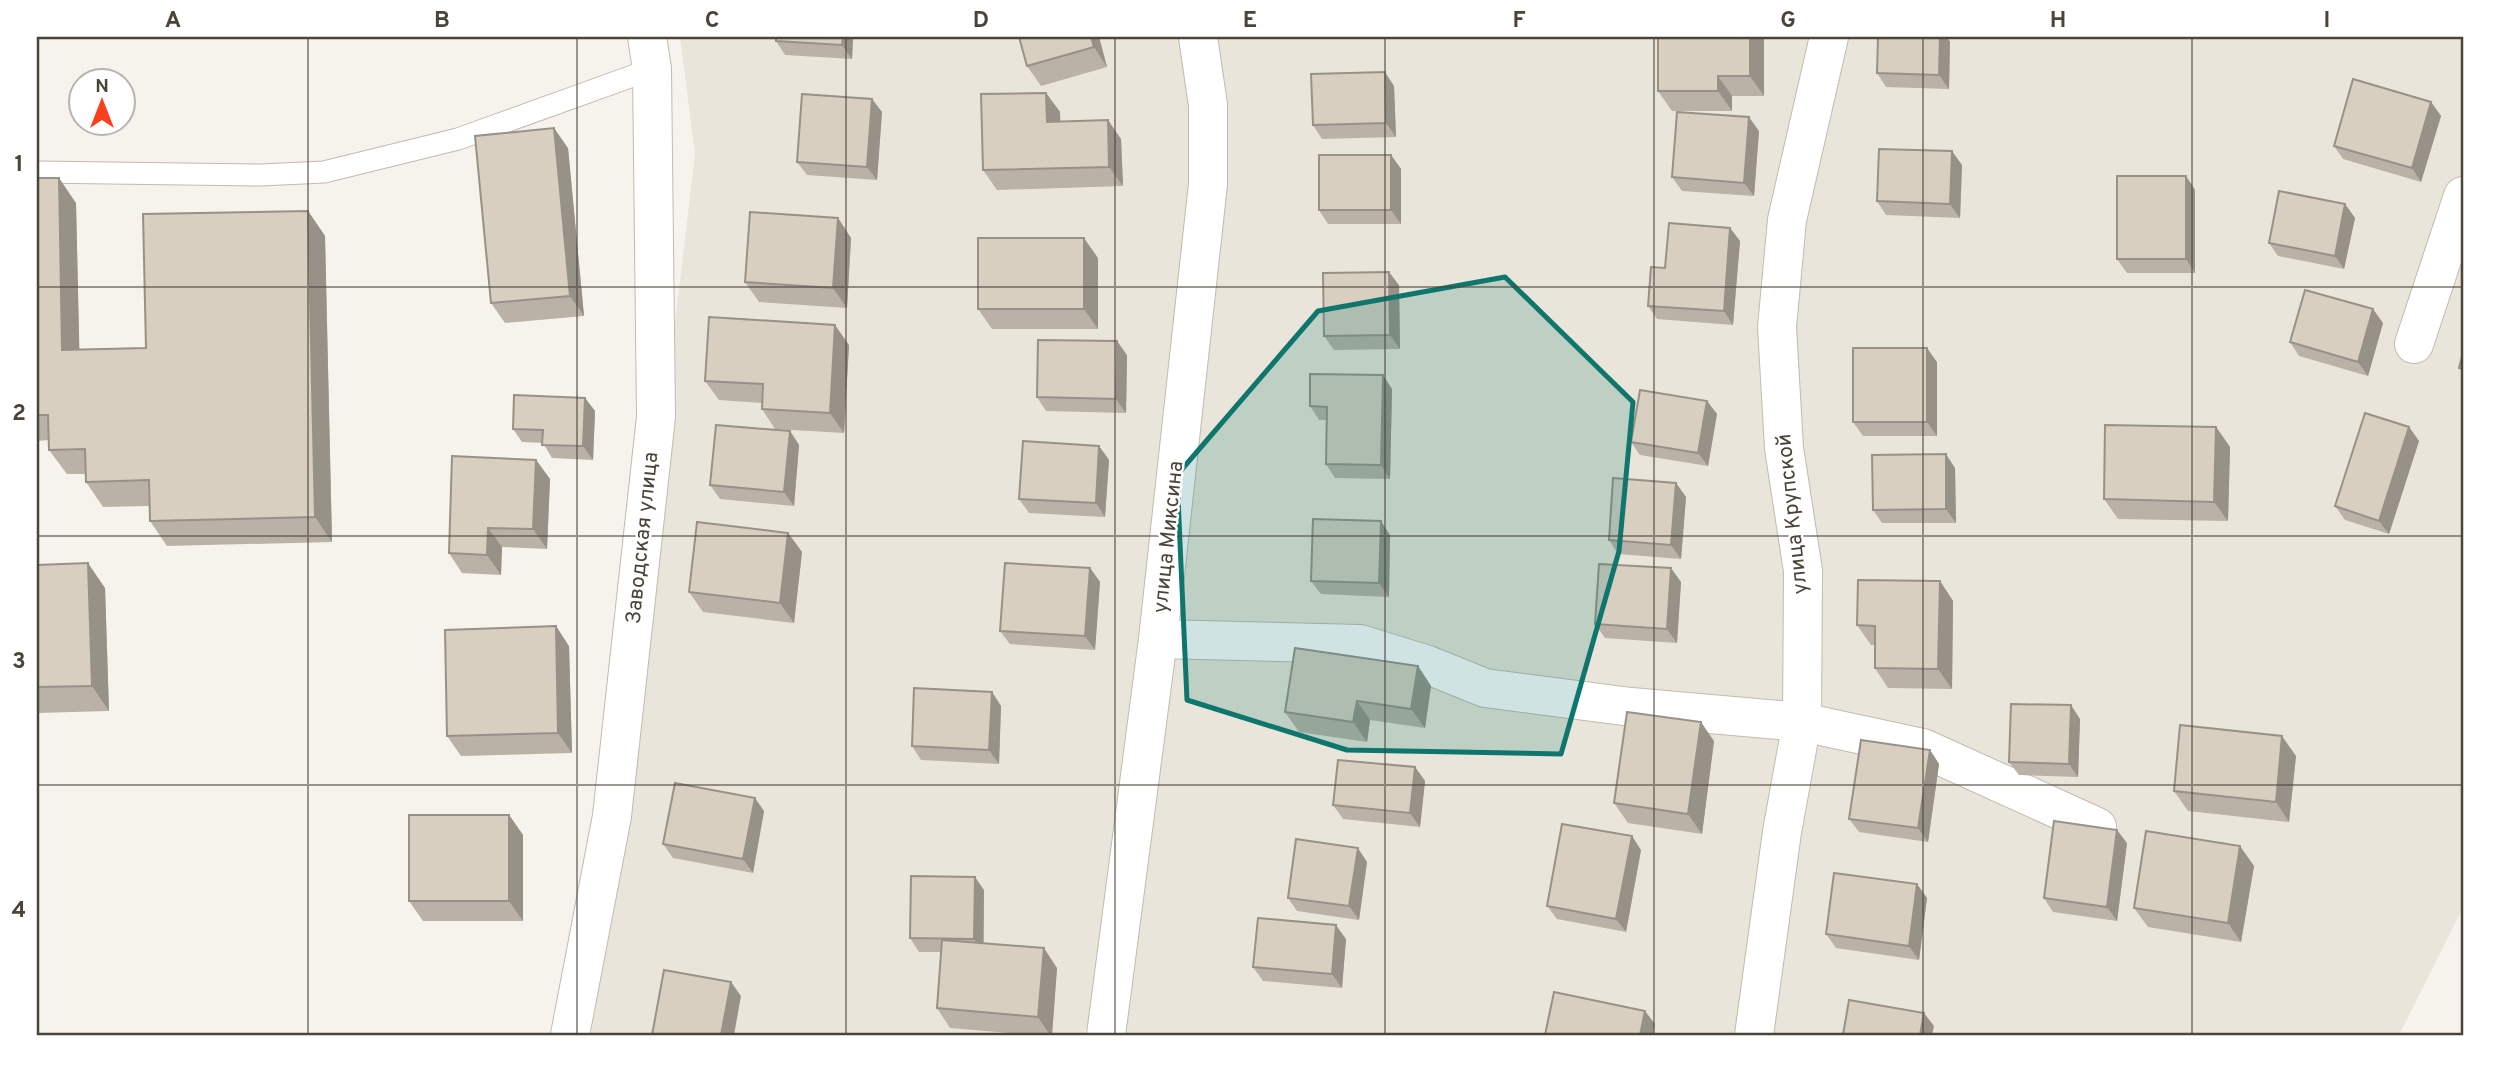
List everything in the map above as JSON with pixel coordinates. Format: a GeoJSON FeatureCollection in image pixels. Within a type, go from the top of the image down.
{"type":"FeatureCollection","features":[{"type":"Feature","properties":{"kind":"street","name":"улица Миксина"},"geometry":{"type":"LineString","coordinates":[[1106,1035],[1158,639],[1208,184],[1208,105],[1198,37]]}},
{"type":"Feature","properties":{"kind":"street","name":"улица Крупской"},"geometry":{"type":"LineString","coordinates":[[1754,1035],[1782,832],[1802,722],[1803,572],[1784,449],[1777,327],[1787,220],[1829,37]]}},
{"type":"Feature","properties":{"kind":"street","name":"Заводская улица"},"geometry":{"type":"LineString","coordinates":[[570,1035],[612,816],[656,417],[649,53]]}},
{"type":"Feature","properties":{"kind":"street"},"geometry":{"type":"LineString","coordinates":[[2414,344],[2463,196]]}},
{"type":"Feature","properties":{"kind":"street"},"geometry":{"type":"LineString","coordinates":[[1158,639],[1360,644],[1429,665],[1485,688],[1631,707],[1802,722],[1923,748],[2097,827]]}},
{"type":"Feature","properties":{"kind":"lane"},"geometry":{"type":"LineString","coordinates":[[37,172],[261,175],[324,172],[458,139],[649,53]]}},
{"type":"Feature","properties":{"kind":"highlighted area"},"geometry":{"type":"Polygon","coordinates":[[[1505,277],[1633,402],[1619,551],[1561,754],[1347,750],[1187,700],[1177,475],[1318,311],[1505,277]]]}},
{"type":"Feature","properties":{"kind":"shaded area"},"geometry":{"type":"Polygon","coordinates":[[[680,37],[2463,37],[2463,908],[2399,1035],[591,1035],[695,154],[680,37]]]}},
{"type":"Feature","properties":{"kind":"building"},"geometry":{"type":"Polygon","coordinates":[[[776,37],[843,37],[842,45],[776,41],[776,37]]]}},
{"type":"Feature","properties":{"kind":"building"},"geometry":{"type":"Polygon","coordinates":[[[1019,37],[1091,37],[1094,47],[1027,66],[1019,37]]]}},
{"type":"Feature","properties":{"kind":"building"},"geometry":{"type":"Polygon","coordinates":[[[1658,37],[1750,37],[1750,76],[1718,76],[1718,91],[1658,91],[1658,37]]]}},
{"type":"Feature","properties":{"kind":"building"},"geometry":{"type":"Polygon","coordinates":[[[1878,37],[1940,37],[1939,75],[1877,73],[1878,37]]]}},
{"type":"Feature","properties":{"kind":"building"},"geometry":{"type":"Polygon","coordinates":[[[1385,72],[1386,123],[1313,125],[1311,74],[1385,72]]]}},
{"type":"Feature","properties":{"kind":"building"},"geometry":{"type":"Polygon","coordinates":[[[2353,79],[2431,102],[2412,168],[2334,146],[2353,79]]]}},
{"type":"Feature","properties":{"kind":"building"},"geometry":{"type":"Polygon","coordinates":[[[1046,93],[1047,122],[1108,120],[1109,167],[983,170],[981,94],[1046,93]]]}},
{"type":"Feature","properties":{"kind":"building"},"geometry":{"type":"Polygon","coordinates":[[[802,94],[872,99],[867,167],[797,162],[802,94]]]}},
{"type":"Feature","properties":{"kind":"building"},"geometry":{"type":"Polygon","coordinates":[[[1677,112],[1749,117],[1744,183],[1672,177],[1677,112]]]}},
{"type":"Feature","properties":{"kind":"building"},"geometry":{"type":"Polygon","coordinates":[[[554,128],[570,296],[491,303],[475,136],[554,128]]]}},
{"type":"Feature","properties":{"kind":"building"},"geometry":{"type":"Polygon","coordinates":[[[1879,149],[1952,151],[1950,204],[1877,201],[1879,149]]]}},
{"type":"Feature","properties":{"kind":"building"},"geometry":{"type":"Polygon","coordinates":[[[1319,155],[1391,155],[1391,210],[1319,210],[1319,155]]]}},
{"type":"Feature","properties":{"kind":"building"},"geometry":{"type":"Polygon","coordinates":[[[2117,176],[2186,176],[2186,259],[2117,259],[2117,176]]]}},
{"type":"Feature","properties":{"kind":"building"},"geometry":{"type":"Polygon","coordinates":[[[37,178],[59,178],[62,350],[146,348],[143,214],[308,211],[315,517],[150,521],[149,480],[86,482],[85,449],[49,450],[48,415],[37,415],[37,178]]]}},
{"type":"Feature","properties":{"kind":"building"},"geometry":{"type":"Polygon","coordinates":[[[2279,191],[2345,204],[2335,256],[2269,243],[2279,191]]]}},
{"type":"Feature","properties":{"kind":"building"},"geometry":{"type":"Polygon","coordinates":[[[750,212],[838,218],[833,288],[745,282],[750,212]]]}},
{"type":"Feature","properties":{"kind":"building"},"geometry":{"type":"Polygon","coordinates":[[[1669,223],[1730,228],[1724,311],[1648,306],[1651,267],[1665,268],[1669,223]]]}},
{"type":"Feature","properties":{"kind":"building"},"geometry":{"type":"Polygon","coordinates":[[[978,238],[1084,238],[1084,309],[978,309],[978,238]]]}},
{"type":"Feature","properties":{"kind":"building"},"geometry":{"type":"Polygon","coordinates":[[[1389,272],[1390,335],[1324,336],[1323,273],[1389,272]]]}},
{"type":"Feature","properties":{"kind":"building"},"geometry":{"type":"Polygon","coordinates":[[[2305,290],[2373,309],[2358,362],[2290,342],[2305,290]]]}},
{"type":"Feature","properties":{"kind":"building"},"geometry":{"type":"Polygon","coordinates":[[[709,317],[835,325],[830,413],[762,409],[763,384],[705,381],[709,317]]]}},
{"type":"Feature","properties":{"kind":"building"},"geometry":{"type":"Polygon","coordinates":[[[1038,340],[1117,341],[1116,399],[1037,397],[1038,340]]]}},
{"type":"Feature","properties":{"kind":"building"},"geometry":{"type":"Polygon","coordinates":[[[1853,348],[1927,348],[1927,422],[1853,422],[1853,348]]]}},
{"type":"Feature","properties":{"kind":"building"},"geometry":{"type":"Polygon","coordinates":[[[2463,353],[2463,369],[2459,368],[2463,353]]]}},
{"type":"Feature","properties":{"kind":"building"},"geometry":{"type":"Polygon","coordinates":[[[1310,374],[1383,375],[1381,465],[1326,464],[1327,407],[1310,406],[1310,374]]]}},
{"type":"Feature","properties":{"kind":"building"},"geometry":{"type":"Polygon","coordinates":[[[1640,390],[1707,401],[1698,453],[1631,442],[1640,390]]]}},
{"type":"Feature","properties":{"kind":"building"},"geometry":{"type":"Polygon","coordinates":[[[514,395],[585,398],[583,446],[542,445],[543,430],[513,429],[514,395]]]}},
{"type":"Feature","properties":{"kind":"building"},"geometry":{"type":"Polygon","coordinates":[[[2365,413],[2409,427],[2379,521],[2335,506],[2365,413]]]}},
{"type":"Feature","properties":{"kind":"building"},"geometry":{"type":"Polygon","coordinates":[[[716,425],[790,431],[784,492],[710,485],[716,425]]]}},
{"type":"Feature","properties":{"kind":"building"},"geometry":{"type":"Polygon","coordinates":[[[2105,425],[2216,427],[2214,502],[2104,499],[2105,425]]]}},
{"type":"Feature","properties":{"kind":"building"},"geometry":{"type":"Polygon","coordinates":[[[1023,441],[1099,446],[1096,503],[1019,499],[1023,441]]]}},
{"type":"Feature","properties":{"kind":"building"},"geometry":{"type":"Polygon","coordinates":[[[1946,454],[1946,509],[1873,510],[1872,455],[1946,454]]]}},
{"type":"Feature","properties":{"kind":"building"},"geometry":{"type":"Polygon","coordinates":[[[452,456],[536,460],[533,529],[488,528],[487,555],[449,553],[452,456]]]}},
{"type":"Feature","properties":{"kind":"building"},"geometry":{"type":"Polygon","coordinates":[[[1613,478],[1676,483],[1671,545],[1609,540],[1613,478]]]}},
{"type":"Feature","properties":{"kind":"building"},"geometry":{"type":"Polygon","coordinates":[[[1313,519],[1381,521],[1379,583],[1311,581],[1313,519]]]}},
{"type":"Feature","properties":{"kind":"building"},"geometry":{"type":"Polygon","coordinates":[[[697,522],[788,533],[780,603],[689,592],[697,522]]]}},
{"type":"Feature","properties":{"kind":"building"},"geometry":{"type":"Polygon","coordinates":[[[88,563],[92,686],[37,687],[37,565],[88,563]]]}},
{"type":"Feature","properties":{"kind":"building"},"geometry":{"type":"Polygon","coordinates":[[[1005,563],[1090,568],[1085,636],[1000,631],[1005,563]]]}},
{"type":"Feature","properties":{"kind":"building"},"geometry":{"type":"Polygon","coordinates":[[[1599,564],[1671,568],[1667,629],[1595,624],[1599,564]]]}},
{"type":"Feature","properties":{"kind":"building"},"geometry":{"type":"Polygon","coordinates":[[[1858,580],[1940,581],[1938,669],[1875,668],[1875,626],[1857,625],[1858,580]]]}},
{"type":"Feature","properties":{"kind":"building"},"geometry":{"type":"Polygon","coordinates":[[[556,626],[558,733],[447,736],[445,630],[556,626]]]}},
{"type":"Feature","properties":{"kind":"building"},"geometry":{"type":"Polygon","coordinates":[[[1295,648],[1418,666],[1411,709],[1357,701],[1353,722],[1285,712],[1295,648]]]}},
{"type":"Feature","properties":{"kind":"building"},"geometry":{"type":"Polygon","coordinates":[[[914,688],[992,692],[989,750],[912,746],[914,688]]]}},
{"type":"Feature","properties":{"kind":"building"},"geometry":{"type":"Polygon","coordinates":[[[2011,704],[2071,705],[2069,764],[2009,762],[2011,704]]]}},
{"type":"Feature","properties":{"kind":"building"},"geometry":{"type":"Polygon","coordinates":[[[1627,712],[1701,722],[1688,814],[1614,803],[1627,712]]]}},
{"type":"Feature","properties":{"kind":"building"},"geometry":{"type":"Polygon","coordinates":[[[2180,725],[2282,736],[2276,802],[2174,791],[2180,725]]]}},
{"type":"Feature","properties":{"kind":"building"},"geometry":{"type":"Polygon","coordinates":[[[1861,740],[1930,750],[1918,828],[1849,819],[1861,740]]]}},
{"type":"Feature","properties":{"kind":"building"},"geometry":{"type":"Polygon","coordinates":[[[1338,760],[1415,767],[1410,813],[1333,805],[1338,760]]]}},
{"type":"Feature","properties":{"kind":"building"},"geometry":{"type":"Polygon","coordinates":[[[675,783],[755,798],[743,859],[663,844],[675,783]]]}},
{"type":"Feature","properties":{"kind":"building"},"geometry":{"type":"Polygon","coordinates":[[[409,815],[509,815],[509,901],[409,901],[409,815]]]}},
{"type":"Feature","properties":{"kind":"building"},"geometry":{"type":"Polygon","coordinates":[[[2054,821],[2117,830],[2107,907],[2044,898],[2054,821]]]}},
{"type":"Feature","properties":{"kind":"building"},"geometry":{"type":"Polygon","coordinates":[[[1562,824],[1632,836],[1616,919],[1547,906],[1562,824]]]}},
{"type":"Feature","properties":{"kind":"building"},"geometry":{"type":"Polygon","coordinates":[[[2146,831],[2240,846],[2228,923],[2134,908],[2146,831]]]}},
{"type":"Feature","properties":{"kind":"building"},"geometry":{"type":"Polygon","coordinates":[[[1296,839],[1358,848],[1349,906],[1288,898],[1296,839]]]}},
{"type":"Feature","properties":{"kind":"building"},"geometry":{"type":"Polygon","coordinates":[[[1834,873],[1917,884],[1909,946],[1826,934],[1834,873]]]}},
{"type":"Feature","properties":{"kind":"building"},"geometry":{"type":"Polygon","coordinates":[[[911,876],[975,877],[974,939],[910,938],[911,876]]]}},
{"type":"Feature","properties":{"kind":"building"},"geometry":{"type":"Polygon","coordinates":[[[1258,918],[1336,925],[1332,974],[1253,967],[1258,918]]]}},
{"type":"Feature","properties":{"kind":"building"},"geometry":{"type":"Polygon","coordinates":[[[942,940],[1044,948],[1038,1017],[937,1008],[942,940]]]}},
{"type":"Feature","properties":{"kind":"building"},"geometry":{"type":"Polygon","coordinates":[[[664,970],[731,982],[721,1035],[652,1035],[664,970]]]}},
{"type":"Feature","properties":{"kind":"building"},"geometry":{"type":"Polygon","coordinates":[[[1554,992],[1645,1011],[1640,1035],[1545,1035],[1554,992]]]}},
{"type":"Feature","properties":{"kind":"building"},"geometry":{"type":"Polygon","coordinates":[[[1849,1000],[1924,1013],[1920,1035],[1843,1035],[1849,1000]]]}}]}
